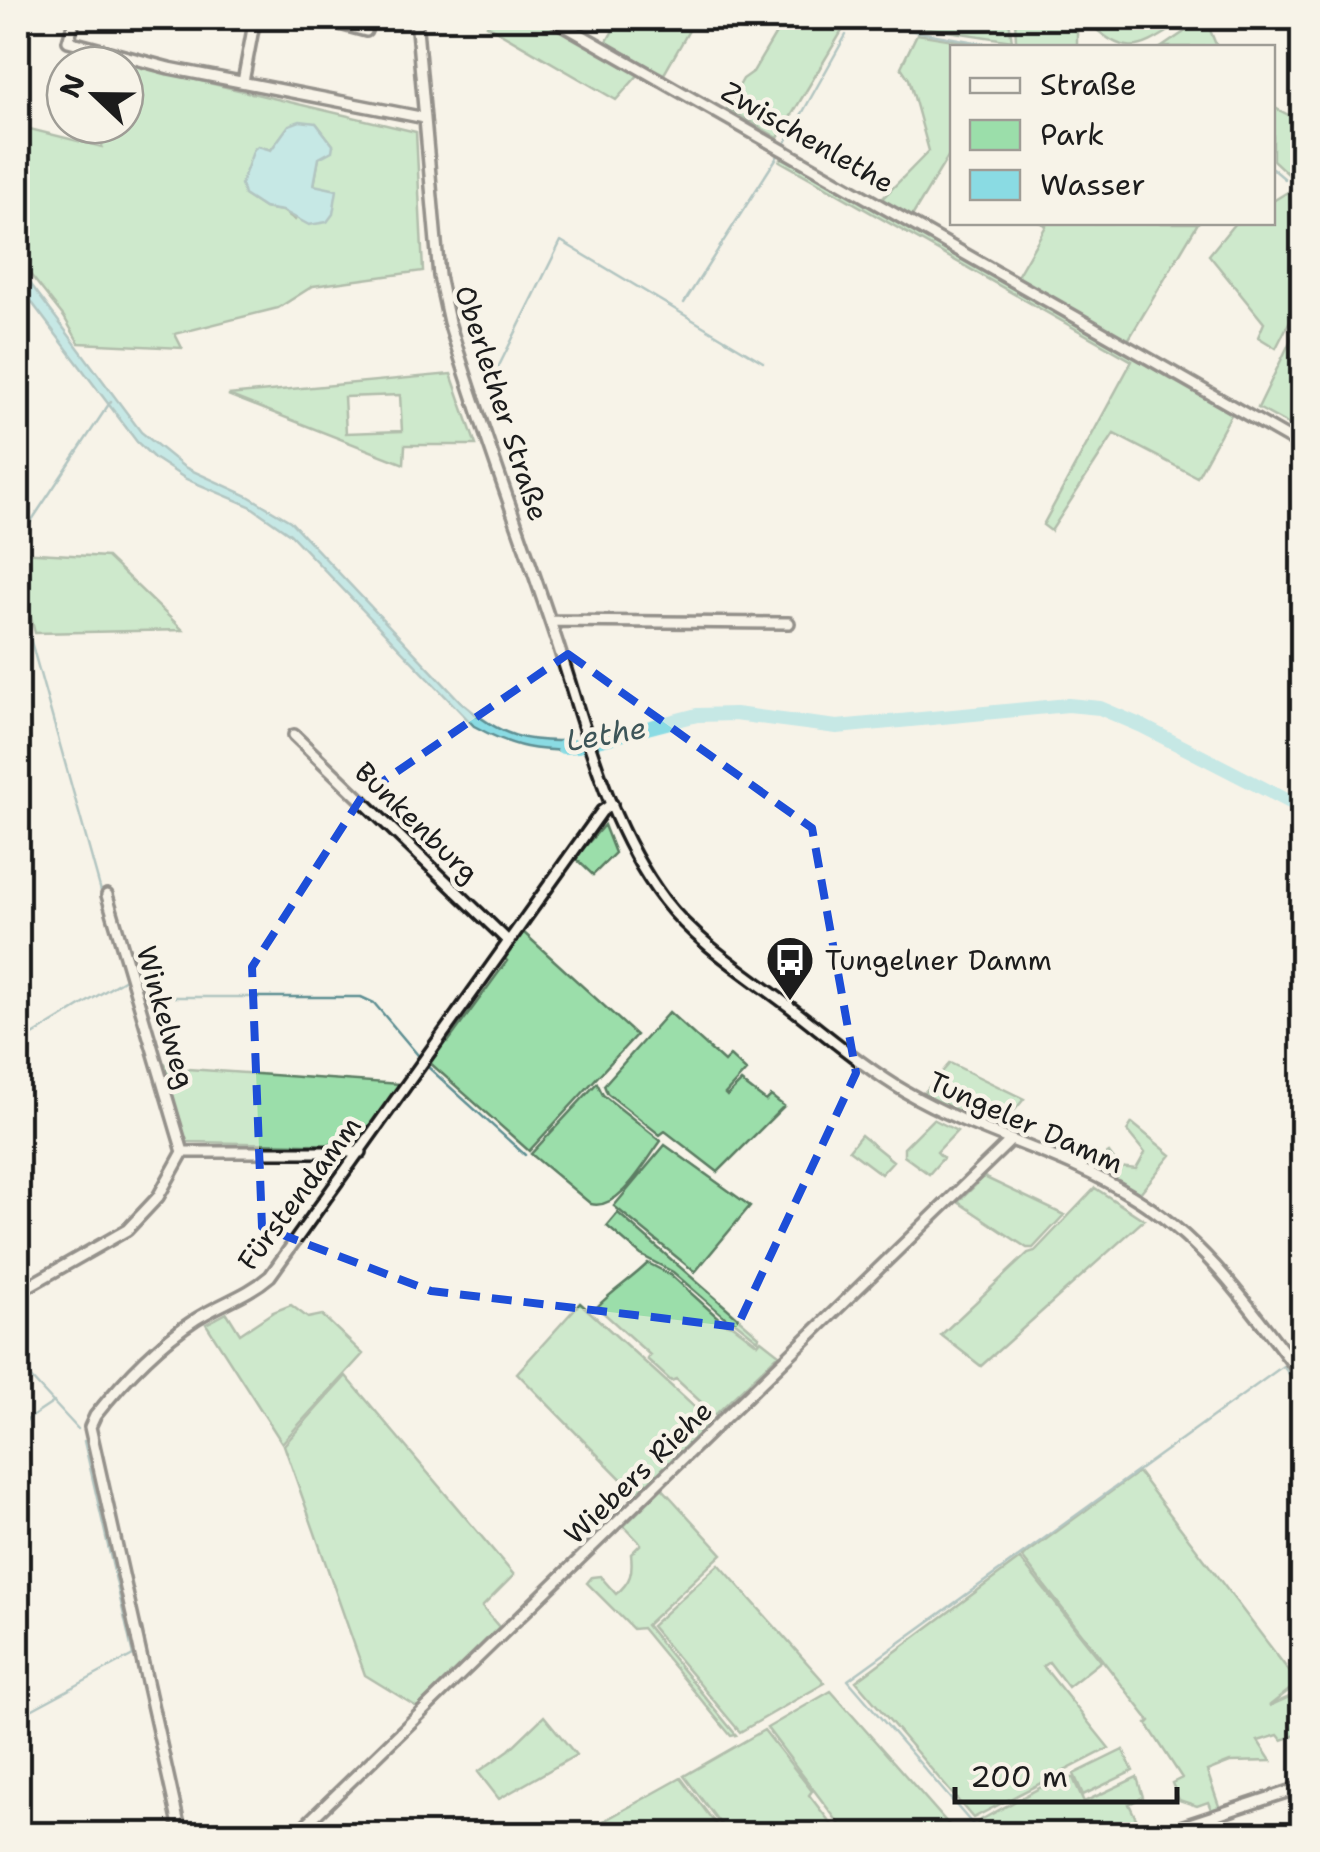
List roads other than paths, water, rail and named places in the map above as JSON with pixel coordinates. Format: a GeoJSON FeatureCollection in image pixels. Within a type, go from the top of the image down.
{"type":"FeatureCollection","features":[{"type":"Feature","properties":{"kind":"street"},"geometry":{"type":"LineString","coordinates":[[75,18],[68,42],[425,118]]}},
{"type":"Feature","properties":{"kind":"street"},"geometry":{"type":"LineString","coordinates":[[243,82],[256,18]]}},
{"type":"Feature","properties":{"kind":"street"},"geometry":{"type":"LineString","coordinates":[[317,18],[366,31]]}},
{"type":"Feature","properties":{"kind":"street","name":"Oberlether Straße"},"geometry":{"type":"LineString","coordinates":[[416,18],[439,276],[449,322],[586,732]]}},
{"type":"Feature","properties":{"kind":"street","name":"Zwischenlethe"},"geometry":{"type":"LineString","coordinates":[[551,18],[1302,446]]}},
{"type":"Feature","properties":{"kind":"street"},"geometry":{"type":"LineString","coordinates":[[550,621],[789,623]]}},
{"type":"Feature","properties":{"kind":"street","name":"Tungeler Damm"},"geometry":{"type":"LineString","coordinates":[[586,732],[612,804],[650,880],[708,944],[904,1091],[948,1115],[1116,1186],[1177,1229],[1226,1277],[1302,1376]]}},
{"type":"Feature","properties":{"kind":"street","name":"Bunkenburg"},"geometry":{"type":"LineString","coordinates":[[294,735],[508,941]]}},
{"type":"Feature","properties":{"kind":"street","name":"Fürstendamm"},"geometry":{"type":"LineString","coordinates":[[181,1834],[90,1427],[104,1404],[165,1344],[196,1319],[252,1292],[270,1276],[602,811],[612,804]]}},
{"type":"Feature","properties":{"kind":"street","name":"Winkelweg"},"geometry":{"type":"LineString","coordinates":[[107,895],[183,1152]]}},
{"type":"Feature","properties":{"kind":"street","name":"Wiebers Riehe"},"geometry":{"type":"LineString","coordinates":[[296,1834],[1010,1141]]}},
{"type":"Feature","properties":{"kind":"street"},"geometry":{"type":"LineString","coordinates":[[18,1292],[128,1230],[158,1197],[183,1152],[361,1152]]}},
{"type":"Feature","properties":{"kind":"street"},"geometry":{"type":"LineString","coordinates":[[1159,1834],[1302,1787]]}},
{"type":"Feature","properties":{"kind":"water"},"geometry":{"type":"Polygon","coordinates":[[[300,121],[316,123],[333,145],[332,151],[319,158],[314,185],[337,190],[333,214],[327,222],[309,225],[283,211],[264,208],[244,195],[241,184],[254,149],[258,146],[271,150],[289,125],[300,121]]]}},
{"type":"Feature","properties":{"kind":"water"},"geometry":{"type":"Polygon","coordinates":[[[18,267],[141,432],[184,467],[248,496],[290,521],[474,713],[515,736],[545,741],[580,740],[583,750],[526,747],[474,726],[290,534],[250,506],[186,479],[154,458],[137,442],[18,284],[18,267]]]}},
{"type":"Feature","properties":{"kind":"waterway"},"geometry":{"type":"LineString","coordinates":[[841,18],[992,45]]}},
{"type":"Feature","properties":{"kind":"waterway"},"geometry":{"type":"LineString","coordinates":[[785,144],[846,35]]}},
{"type":"Feature","properties":{"kind":"waterway"},"geometry":{"type":"LineString","coordinates":[[684,303],[779,154]]}},
{"type":"Feature","properties":{"kind":"waterway"},"geometry":{"type":"LineString","coordinates":[[1275,171],[1285,179]]}},
{"type":"Feature","properties":{"kind":"waterway"},"geometry":{"type":"LineString","coordinates":[[1296,188],[1302,192]]}},
{"type":"Feature","properties":{"kind":"waterway"},"geometry":{"type":"LineString","coordinates":[[488,388],[561,241],[763,362]]}},
{"type":"Feature","properties":{"kind":"waterway"},"geometry":{"type":"LineString","coordinates":[[18,541],[111,401]]}},
{"type":"Feature","properties":{"kind":"waterway"},"geometry":{"type":"LineString","coordinates":[[18,595],[118,952]]}},
{"type":"Feature","properties":{"kind":"waterway","name":"Lethe"},"geometry":{"type":"LineString","coordinates":[[563,747],[697,715],[735,714],[837,727],[1068,705],[1100,708],[1142,726],[1302,808]]}},
{"type":"Feature","properties":{"kind":"waterway"},"geometry":{"type":"LineString","coordinates":[[18,1044],[125,979],[121,963]]}},
{"type":"Feature","properties":{"kind":"waterway"},"geometry":{"type":"LineString","coordinates":[[129,993],[130,997]]}},
{"type":"Feature","properties":{"kind":"waterway"},"geometry":{"type":"LineString","coordinates":[[142,997],[361,997],[374,1003],[428,1067],[525,1155]]}},
{"type":"Feature","properties":{"kind":"waterway"},"geometry":{"type":"LineString","coordinates":[[1295,1354],[1302,1345]]}},
{"type":"Feature","properties":{"kind":"waterway"},"geometry":{"type":"LineString","coordinates":[[18,1364],[78,1429]]}},
{"type":"Feature","properties":{"kind":"waterway"},"geometry":{"type":"LineString","coordinates":[[981,1834],[848,1680],[1283,1366],[1302,1391]]}},
{"type":"Feature","properties":{"kind":"waterway"},"geometry":{"type":"LineString","coordinates":[[18,1426],[54,1402]]}},
{"type":"Feature","properties":{"kind":"waterway"},"geometry":{"type":"LineString","coordinates":[[18,1717],[133,1655],[84,1441]]}},
{"type":"Feature","properties":{"kind":"waterway"},"geometry":{"type":"LineString","coordinates":[[18,1779],[24,1834]]}},
{"type":"Feature","properties":{"kind":"place","name":"Tungelner Damm"},"geometry":{"type":"Point","coordinates":[790,1002]}}]}
